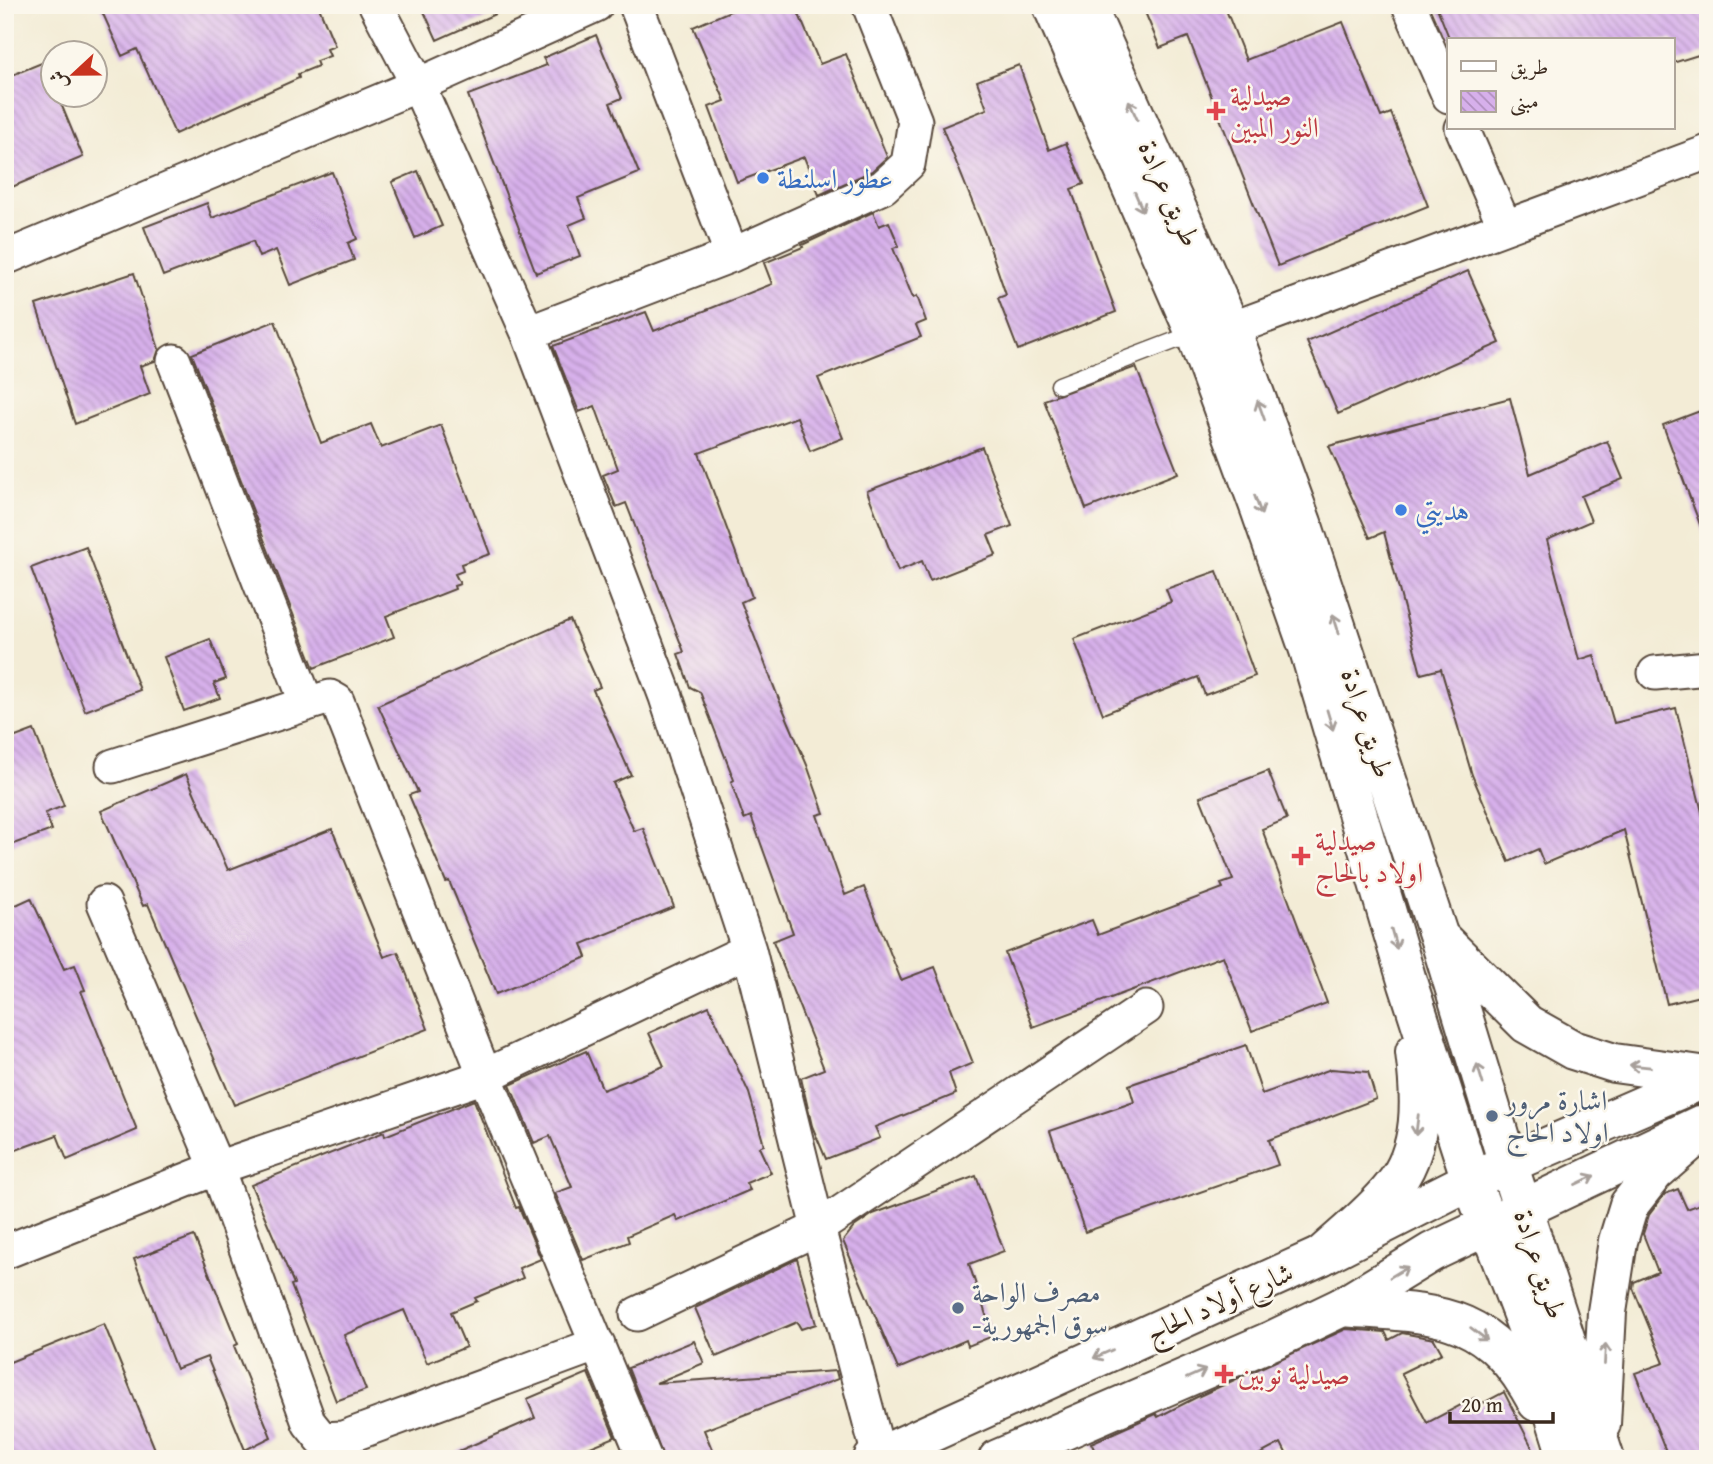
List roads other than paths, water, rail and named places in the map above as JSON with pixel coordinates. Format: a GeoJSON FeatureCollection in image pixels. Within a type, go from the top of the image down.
{"type":"FeatureCollection","features":[{"type":"Feature","properties":{"kind":"main road","name":"طريق عرادة"},"geometry":{"type":"LineString","coordinates":[[1052,5],[1213,331],[1302,523],[1439,937],[1523,1209],[1585,1456]]}},
{"type":"Feature","properties":{"kind":"main road","name":"طريق عرادة"},"geometry":{"type":"LineString","coordinates":[[1086,5],[1213,331],[1223,406],[1309,650],[1408,984],[1471,1180],[1528,1330],[1585,1456]]}},
{"type":"Feature","properties":{"kind":"main road"},"geometry":{"type":"LineString","coordinates":[[1439,937],[1527,1024],[1573,1050],[1614,1063],[1708,1077]]}},
{"type":"Feature","properties":{"kind":"main road"},"geometry":{"type":"LineString","coordinates":[[1321,1256],[1394,1187],[1411,1157],[1419,1124],[1419,1078],[1408,984]]}},
{"type":"Feature","properties":{"kind":"main road","name":"شارع أولاد الحاج"},"geometry":{"type":"LineString","coordinates":[[876,1457],[1321,1256],[1471,1180],[1708,1077]]}},
{"type":"Feature","properties":{"kind":"main road"},"geometry":{"type":"LineString","coordinates":[[1585,1456],[1618,1241],[1629,1205],[1654,1173],[1708,1124]]}},
{"type":"Feature","properties":{"kind":"main road","name":"شارع أولاد الحاج"},"geometry":{"type":"LineString","coordinates":[[998,1459],[1055,1448],[1342,1307],[1432,1252],[1708,1124]]}},
{"type":"Feature","properties":{"kind":"main road"},"geometry":{"type":"LineString","coordinates":[[1342,1307],[1431,1314],[1472,1327],[1506,1355],[1585,1456]]}},
{"type":"Feature","properties":{"kind":"street"},"geometry":{"type":"LineString","coordinates":[[376,5],[418,85],[528,333],[666,697],[749,950],[876,1457]]}},
{"type":"Feature","properties":{"kind":"street"},"geometry":{"type":"LineString","coordinates":[[5,258],[418,85],[596,5]]}},
{"type":"Feature","properties":{"kind":"street"},"geometry":{"type":"LineString","coordinates":[[636,5],[732,255]]}},
{"type":"Feature","properties":{"kind":"street"},"geometry":{"type":"LineString","coordinates":[[528,333],[732,255],[883,187],[908,164],[915,121],[869,5]]}},
{"type":"Feature","properties":{"kind":"street"},"geometry":{"type":"LineString","coordinates":[[1409,5],[1447,91]]}},
{"type":"Feature","properties":{"kind":"street"},"geometry":{"type":"LineString","coordinates":[[1463,130],[1505,227]]}},
{"type":"Feature","properties":{"kind":"street"},"geometry":{"type":"LineString","coordinates":[[1213,331],[1708,152]]}},
{"type":"Feature","properties":{"kind":"street"},"geometry":{"type":"LineString","coordinates":[[174,362],[307,704]]}},
{"type":"Feature","properties":{"kind":"street"},"geometry":{"type":"LineString","coordinates":[[1655,673],[1708,668]]}},
{"type":"Feature","properties":{"kind":"street"},"geometry":{"type":"LineString","coordinates":[[113,766],[330,697],[337,701],[485,1076],[645,1459]]}},
{"type":"Feature","properties":{"kind":"street"},"geometry":{"type":"LineString","coordinates":[[104,903],[217,1168],[309,1423],[322,1439],[343,1438],[598,1344]]}},
{"type":"Feature","properties":{"kind":"street"},"geometry":{"type":"LineString","coordinates":[[5,1252],[217,1168],[485,1076],[749,950]]}},
{"type":"Feature","properties":{"kind":"street"},"geometry":{"type":"LineString","coordinates":[[637,1314],[818,1228],[1146,1008]]}},
{"type":"Feature","properties":{"kind":"lane"},"geometry":{"type":"LineString","coordinates":[[1059,385],[1213,331]]}},
{"type":"Feature","properties":{"kind":"place","name":"صيدلية النور المبين"},"geometry":{"type":"Point","coordinates":[1216,111]}},
{"type":"Feature","properties":{"kind":"place","name":"عطور اسلنطة"},"geometry":{"type":"Point","coordinates":[763,178]}},
{"type":"Feature","properties":{"kind":"place","name":"هديتي"},"geometry":{"type":"Point","coordinates":[1401,510]}},
{"type":"Feature","properties":{"kind":"place","name":"صيدلية اولاد بالحاج"},"geometry":{"type":"Point","coordinates":[1301,856]}},
{"type":"Feature","properties":{"kind":"place","name":"اشارة مرور اولاد الحاج"},"geometry":{"type":"Point","coordinates":[1492,1116]}},
{"type":"Feature","properties":{"kind":"place","name":"مصرف الواحة -سوق الجمهورية"},"geometry":{"type":"Point","coordinates":[958,1308]}},
{"type":"Feature","properties":{"kind":"place","name":"صيدلية نوبين"},"geometry":{"type":"Point","coordinates":[1224,1374]}}]}
